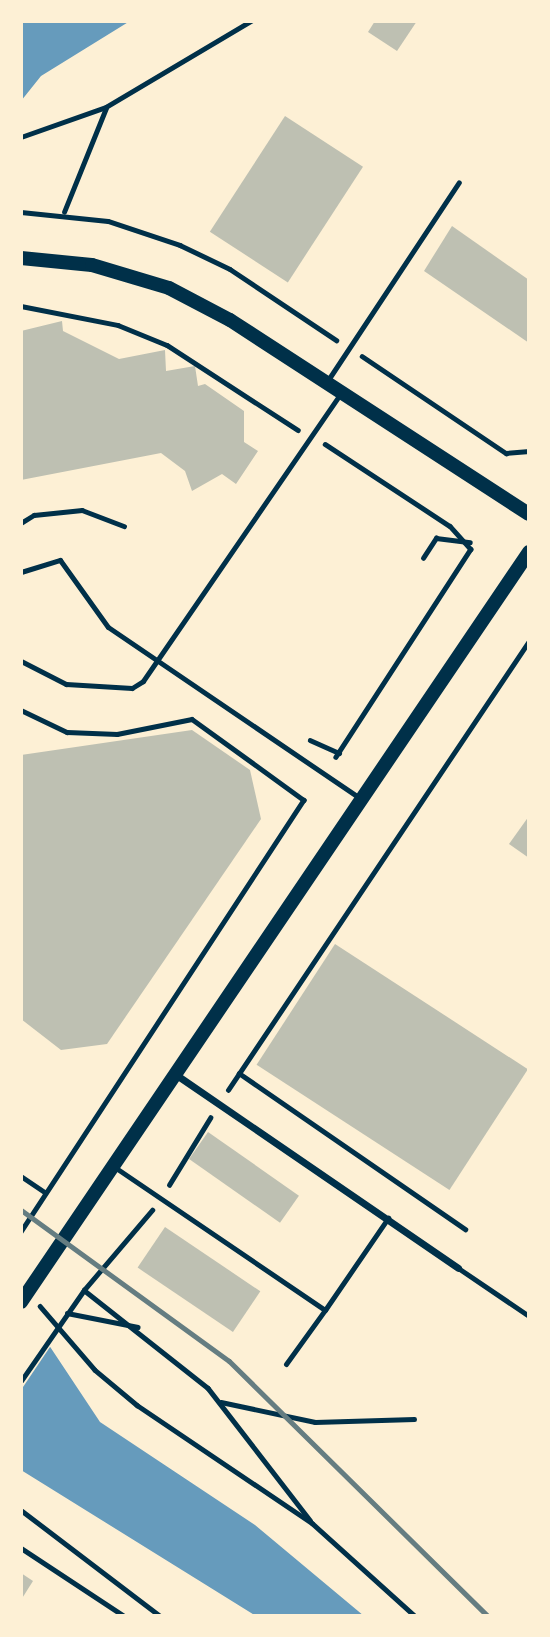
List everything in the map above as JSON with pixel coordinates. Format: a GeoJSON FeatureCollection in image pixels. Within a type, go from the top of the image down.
{"type":"FeatureCollection","features":[{"type":"Feature","properties":{"kind":"main road"},"geometry":{"type":"LineString","coordinates":[[21,258],[92,265],[169,288],[326,383],[529,514]]}},
{"type":"Feature","properties":{"kind":"main road"},"geometry":{"type":"LineString","coordinates":[[21,1302],[529,552]]}},
{"type":"Feature","properties":{"kind":"street"},"geometry":{"type":"LineString","coordinates":[[175,1074],[458,1268]]}},
{"type":"Feature","properties":{"kind":"lane"},"geometry":{"type":"LineString","coordinates":[[326,383],[459,182]]}},
{"type":"Feature","properties":{"kind":"lane"},"geometry":{"type":"LineString","coordinates":[[21,662],[66,684],[132,688],[156,660],[341,393]]}},
{"type":"Feature","properties":{"kind":"lane"},"geometry":{"type":"LineString","coordinates":[[21,572],[60,559],[88,607],[156,660],[361,799]]}},
{"type":"Feature","properties":{"kind":"lane"},"geometry":{"type":"LineString","coordinates":[[113,1166],[325,1310]]}},
{"type":"Feature","properties":{"kind":"lane"},"geometry":{"type":"LineString","coordinates":[[286,1364],[387,1218]]}},
{"type":"Feature","properties":{"kind":"lane"},"geometry":{"type":"LineString","coordinates":[[458,1268],[529,1316]]}},
{"type":"Feature","properties":{"kind":"path"},"geometry":{"type":"LineString","coordinates":[[21,137],[106,107],[251,21]]}},
{"type":"Feature","properties":{"kind":"path"},"geometry":{"type":"LineString","coordinates":[[64,212],[106,107]]}},
{"type":"Feature","properties":{"kind":"path"},"geometry":{"type":"LineString","coordinates":[[21,212],[64,212],[155,236],[212,259],[506,453],[529,451]]}},
{"type":"Feature","properties":{"kind":"path"},"geometry":{"type":"LineString","coordinates":[[21,306],[118,324],[167,345],[470,542]]}},
{"type":"Feature","properties":{"kind":"path"},"geometry":{"type":"LineString","coordinates":[[21,523],[34,515],[82,510],[124,526]]}},
{"type":"Feature","properties":{"kind":"path"},"geometry":{"type":"LineString","coordinates":[[422,558],[436,538],[470,542]]}},
{"type":"Feature","properties":{"kind":"path"},"geometry":{"type":"LineString","coordinates":[[310,740],[337,755],[468,561],[470,542]]}},
{"type":"Feature","properties":{"kind":"path"},"geometry":{"type":"LineString","coordinates":[[21,1381],[84,1290],[160,1198],[218,1104],[529,641]]}},
{"type":"Feature","properties":{"kind":"path"},"geometry":{"type":"LineString","coordinates":[[21,710],[67,732],[92,733],[192,719],[304,800],[21,1232]]}},
{"type":"Feature","properties":{"kind":"path"},"geometry":{"type":"LineString","coordinates":[[239,1073],[465,1229]]}},
{"type":"Feature","properties":{"kind":"path"},"geometry":{"type":"LineString","coordinates":[[21,1176],[45,1192]]}},
{"type":"Feature","properties":{"kind":"path"},"geometry":{"type":"LineString","coordinates":[[84,1290],[138,1327],[220,1401],[312,1523]]}},
{"type":"Feature","properties":{"kind":"path"},"geometry":{"type":"LineString","coordinates":[[37,1302],[95,1370],[136,1405],[312,1523],[415,1616]]}},
{"type":"Feature","properties":{"kind":"path"},"geometry":{"type":"LineString","coordinates":[[66,1314],[138,1327]]}},
{"type":"Feature","properties":{"kind":"path"},"geometry":{"type":"LineString","coordinates":[[220,1401],[315,1422],[414,1419]]}},
{"type":"Feature","properties":{"kind":"path"},"geometry":{"type":"LineString","coordinates":[[21,1510],[160,1616]]}},
{"type":"Feature","properties":{"kind":"path"},"geometry":{"type":"LineString","coordinates":[[21,1548],[124,1616]]}},
{"type":"Feature","properties":{"kind":"water"},"geometry":{"type":"Polygon","coordinates":[[[21,21],[130,21],[41,76],[21,101],[21,21]]]}},
{"type":"Feature","properties":{"kind":"water"},"geometry":{"type":"Polygon","coordinates":[[[21,1303],[100,1422],[255,1525],[364,1616],[256,1616],[21,1470],[21,1303]]]}},
{"type":"Feature","properties":{"kind":"pier"},"geometry":{"type":"Polygon","coordinates":[[[21,1299],[52,1344],[21,1390],[21,1299]]]}},
{"type":"Feature","properties":{"kind":"building"},"geometry":{"type":"Polygon","coordinates":[[[375,21],[417,21],[397,51],[368,32],[375,21]]]}},
{"type":"Feature","properties":{"kind":"building"},"geometry":{"type":"Polygon","coordinates":[[[285,116],[363,167],[288,282],[210,232],[285,116]]]}},
{"type":"Feature","properties":{"kind":"building"},"geometry":{"type":"Polygon","coordinates":[[[452,226],[529,280],[529,343],[424,271],[452,226]]]}},
{"type":"Feature","properties":{"kind":"building"},"geometry":{"type":"Polygon","coordinates":[[[62,321],[63,331],[119,359],[165,350],[166,371],[195,366],[198,386],[205,384],[244,411],[244,442],[258,451],[236,484],[222,474],[192,491],[185,471],[161,453],[21,480],[21,331],[62,321]]]}},
{"type":"Feature","properties":{"kind":"building"},"geometry":{"type":"Polygon","coordinates":[[[192,730],[250,770],[261,819],[107,1044],[61,1050],[21,1019],[21,755],[192,730]]]}},
{"type":"Feature","properties":{"kind":"building"},"geometry":{"type":"Polygon","coordinates":[[[529,816],[529,858],[509,844],[529,816]]]}},
{"type":"Feature","properties":{"kind":"building"},"geometry":{"type":"Polygon","coordinates":[[[335,944],[528,1069],[449,1190],[257,1065],[335,944]]]}},
{"type":"Feature","properties":{"kind":"building"},"geometry":{"type":"Polygon","coordinates":[[[208,1132],[299,1196],[280,1223],[189,1159],[208,1132]]]}},
{"type":"Feature","properties":{"kind":"building"},"geometry":{"type":"Polygon","coordinates":[[[165,1227],[260,1291],[233,1332],[138,1268],[165,1227]]]}},
{"type":"Feature","properties":{"kind":"building"},"geometry":{"type":"Polygon","coordinates":[[[21,1573],[33,1581],[21,1600],[21,1573]]]}},
{"type":"Feature","properties":{"kind":"railway"},"geometry":{"type":"LineString","coordinates":[[21,1210],[229,1361],[488,1616]]}}]}
